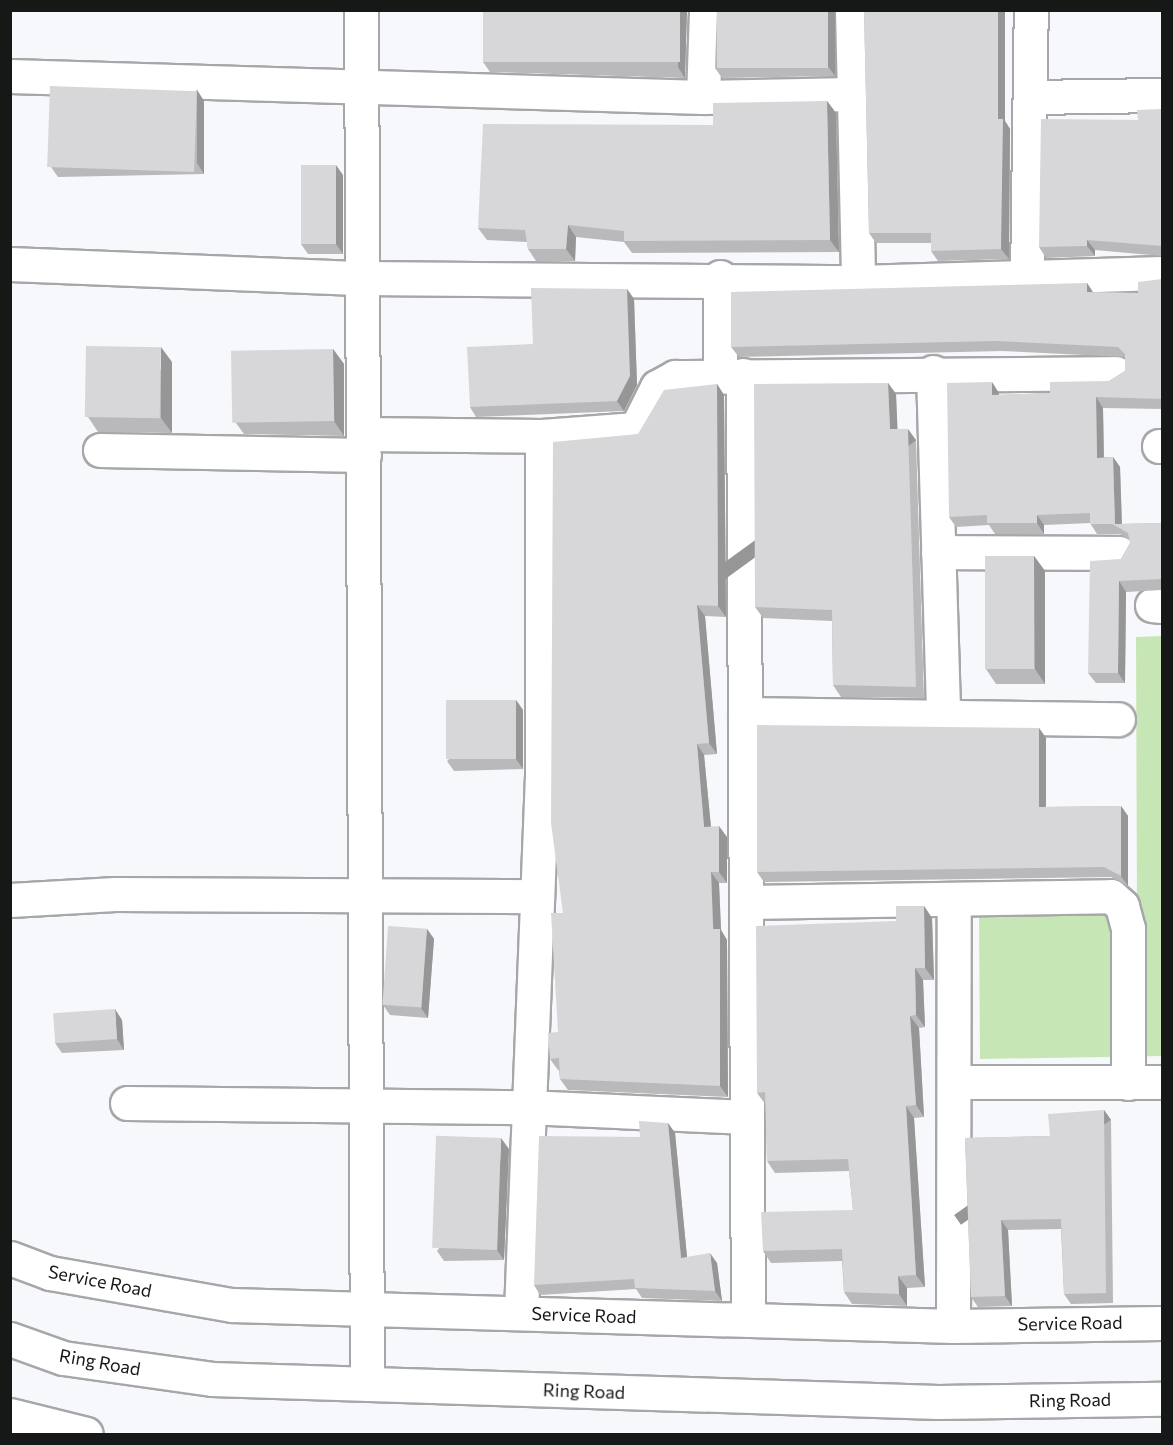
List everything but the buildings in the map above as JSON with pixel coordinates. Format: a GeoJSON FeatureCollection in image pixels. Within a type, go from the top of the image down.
{"type":"FeatureCollection","features":[{"type":"Feature","properties":{"kind":"street"},"geometry":{"type":"LineString","coordinates":[[361,10],[367,1384]]}},
{"type":"Feature","properties":{"kind":"street"},"geometry":{"type":"LineString","coordinates":[[703,97],[706,10]]}},
{"type":"Feature","properties":{"kind":"street"},"geometry":{"type":"LineString","coordinates":[[852,10],[852,94],[858,282]]}},
{"type":"Feature","properties":{"kind":"street"},"geometry":{"type":"LineString","coordinates":[[1027,280],[1032,97],[1031,10]]}},
{"type":"Feature","properties":{"kind":"street"},"geometry":{"type":"LineString","coordinates":[[10,75],[361,84],[703,97],[852,94]]}},
{"type":"Feature","properties":{"kind":"street"},"geometry":{"type":"LineString","coordinates":[[1032,97],[1162,95]]}},
{"type":"Feature","properties":{"kind":"street"},"geometry":{"type":"LineString","coordinates":[[10,264],[363,278],[720,277],[858,282],[1027,280],[1162,273]]}},
{"type":"Feature","properties":{"kind":"street"},"geometry":{"type":"LineString","coordinates":[[720,277],[731,375],[745,714],[748,1320]]}},
{"type":"Feature","properties":{"kind":"street"},"geometry":{"type":"LineString","coordinates":[[933,372],[943,717]]}},
{"type":"Feature","properties":{"kind":"street"},"geometry":{"type":"LineString","coordinates":[[100,450],[363,445],[636,429],[664,381],[731,375],[933,372],[1116,373]]}},
{"type":"Feature","properties":{"kind":"street"},"geometry":{"type":"LineString","coordinates":[[521,1313],[526,1107],[542,775],[542,436]]}},
{"type":"Feature","properties":{"kind":"street"},"geometry":{"type":"LineString","coordinates":[[938,552],[1119,553]]}},
{"type":"Feature","properties":{"kind":"street"},"geometry":{"type":"LineString","coordinates":[[745,714],[1118,719]]}},
{"type":"Feature","properties":{"kind":"street"},"geometry":{"type":"LineString","coordinates":[[10,900],[115,894],[365,897],[536,896]]}},
{"type":"Feature","properties":{"kind":"street"},"geometry":{"type":"LineString","coordinates":[[746,902],[1112,897],[1122,906],[1128,928],[1128,1083]]}},
{"type":"Feature","properties":{"kind":"street"},"geometry":{"type":"LineString","coordinates":[[954,899],[954,1326]]}},
{"type":"Feature","properties":{"kind":"street"},"geometry":{"type":"LineString","coordinates":[[954,1082],[1162,1082]]}},
{"type":"Feature","properties":{"kind":"street"},"geometry":{"type":"LineString","coordinates":[[128,1103],[366,1108],[526,1107],[747,1117]]}},
{"type":"Feature","properties":{"kind":"street","name":"Service Road"},"geometry":{"type":"LineString","coordinates":[[10,1258],[50,1273],[232,1305],[954,1326],[1162,1323]]}},
{"type":"Feature","properties":{"kind":"street","name":"Ring Road"},"geometry":{"type":"LineString","coordinates":[[10,1339],[63,1358],[212,1379],[938,1402],[1162,1400]]}},
{"type":"Feature","properties":{"kind":"street"},"geometry":{"type":"LineString","coordinates":[[10,1415],[86,1434]]}},
{"type":"Feature","properties":{"kind":"green space"},"geometry":{"type":"Polygon","coordinates":[[[1162,636],[1162,1056],[980,1059],[979,914],[1137,913],[1136,637],[1162,636]]]}}]}
